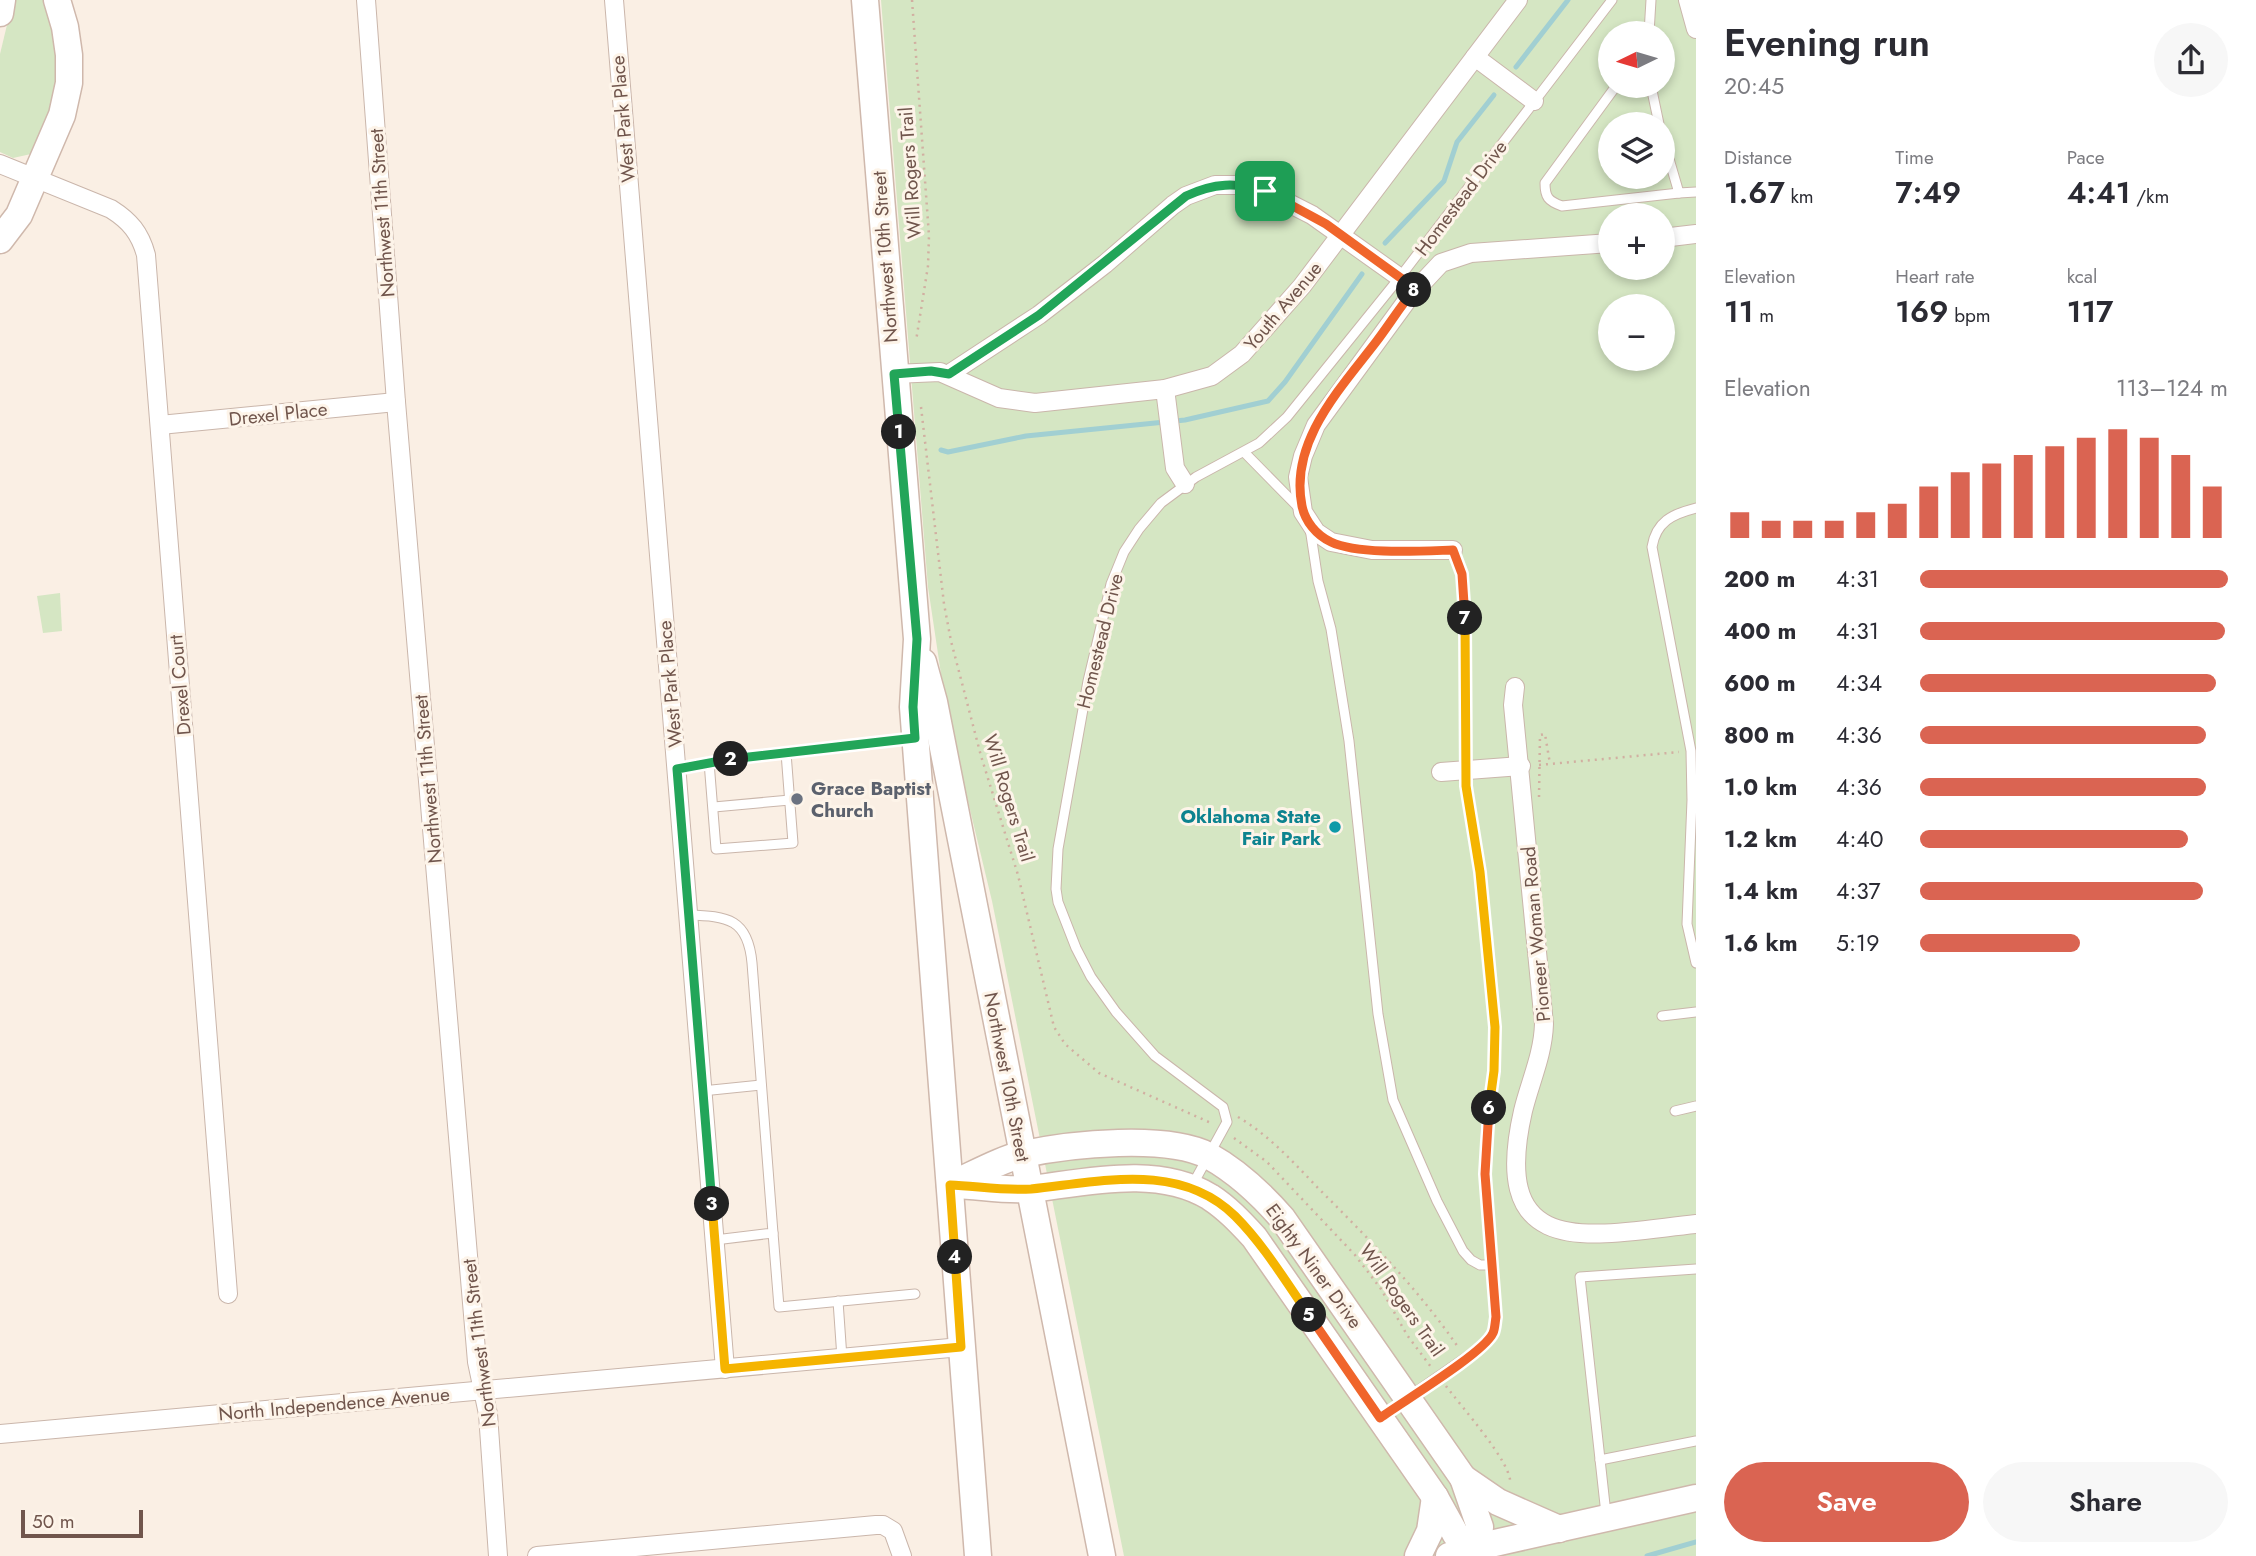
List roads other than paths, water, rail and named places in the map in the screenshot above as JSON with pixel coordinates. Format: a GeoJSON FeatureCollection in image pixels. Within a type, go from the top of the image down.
{"type":"FeatureCollection","features":[{"type":"Feature","properties":{"kind":"main road"},"geometry":{"type":"LineString","coordinates":[[0,13],[2,0]]}},
{"type":"Feature","properties":{"kind":"main road"},"geometry":{"type":"LineString","coordinates":[[0,240],[19,215],[62,115],[69,83],[69,55],[57,0]]}},
{"type":"Feature","properties":{"kind":"main road","name":"Northwest 10th Street"},"geometry":{"type":"LineString","coordinates":[[865,0],[917,639],[913,707],[915,738],[978,1556]]}},
{"type":"Feature","properties":{"kind":"main road","name":"Northwest 10th Street"},"geometry":{"type":"LineString","coordinates":[[917,639],[934,702],[1102,1556]]}},
{"type":"Feature","properties":{"kind":"main road","name":"Eighty Niner Drive"},"geometry":{"type":"LineString","coordinates":[[950,1185],[1022,1154],[1091,1146],[1160,1143],[1208,1156],[1243,1178],[1282,1218],[1464,1478],[1480,1527],[1478,1551]]}},
{"type":"Feature","properties":{"kind":"main road","name":"Eighty Niner Drive"},"geometry":{"type":"LineString","coordinates":[[950,1185],[1029,1189],[1088,1182],[1150,1179],[1179,1184],[1209,1196],[1234,1214],[1254,1237],[1435,1497],[1456,1535],[1478,1551]]}},
{"type":"Feature","properties":{"kind":"main road"},"geometry":{"type":"LineString","coordinates":[[1464,1478],[1498,1502],[1559,1529]]}},
{"type":"Feature","properties":{"kind":"main road"},"geometry":{"type":"LineString","coordinates":[[1418,1556],[1430,1531],[1435,1497]]}},
{"type":"Feature","properties":{"kind":"main road"},"geometry":{"type":"LineString","coordinates":[[1449,1556],[1696,1499]]}},
{"type":"Feature","properties":{"kind":"street","name":"Northwest 11th Street"},"geometry":{"type":"LineString","coordinates":[[366,0],[396,402],[477,1362],[488,1414],[498,1556]]}},
{"type":"Feature","properties":{"kind":"street","name":"West Park Place"},"geometry":{"type":"LineString","coordinates":[[614,0],[725,1369]]}},
{"type":"Feature","properties":{"kind":"street","name":"Youth Avenue"},"geometry":{"type":"LineString","coordinates":[[894,374],[931,371],[949,374],[999,397],[1035,403],[1166,398],[1212,376],[1242,354],[1295,294],[1518,0]]}},
{"type":"Feature","properties":{"kind":"street"},"geometry":{"type":"LineString","coordinates":[[1688,0],[1696,29]]}},
{"type":"Feature","properties":{"kind":"street"},"geometry":{"type":"LineString","coordinates":[[1475,57],[1534,101]]}},
{"type":"Feature","properties":{"kind":"street","name":"Drexel Court"},"geometry":{"type":"LineString","coordinates":[[0,164],[111,209],[131,223],[138,232],[146,255],[228,1294]]}},
{"type":"Feature","properties":{"kind":"street"},"geometry":{"type":"LineString","coordinates":[[949,374],[990,345],[1028,324],[1105,264],[1173,205],[1200,189],[1230,184],[1265,191],[1312,215],[1416,289]]}},
{"type":"Feature","properties":{"kind":"street"},"geometry":{"type":"LineString","coordinates":[[1675,236],[1696,234]]}},
{"type":"Feature","properties":{"kind":"street"},"geometry":{"type":"LineString","coordinates":[[1453,550],[1386,551],[1331,542],[1306,518],[1298,477],[1303,456],[1316,425],[1416,289],[1441,263],[1464,255],[1598,244]]}},
{"type":"Feature","properties":{"kind":"street"},"geometry":{"type":"LineString","coordinates":[[1166,398],[1176,472],[1185,484]]}},
{"type":"Feature","properties":{"kind":"street","name":"Drexel Place"},"geometry":{"type":"LineString","coordinates":[[160,425],[396,402]]}},
{"type":"Feature","properties":{"kind":"street","name":"Pioneer Woman Road"},"geometry":{"type":"LineString","coordinates":[[1515,687],[1513,705],[1544,1024],[1540,1056],[1517,1140],[1515,1170],[1519,1192],[1531,1214],[1541,1222],[1563,1231],[1593,1234],[1696,1224]]}},
{"type":"Feature","properties":{"kind":"street"},"geometry":{"type":"LineString","coordinates":[[1441,772],[1521,766]]}},
{"type":"Feature","properties":{"kind":"street","name":"North Independence Avenue"},"geometry":{"type":"LineString","coordinates":[[0,1434],[961,1347]]}},
{"type":"Feature","properties":{"kind":"street"},"geometry":{"type":"LineString","coordinates":[[537,1556],[866,1526],[888,1527],[893,1531],[902,1556]]}},
{"type":"Feature","properties":{"kind":"lane","name":"Homestead Drive"},"geometry":{"type":"LineString","coordinates":[[1208,1156],[1224,1127],[1226,1112],[1217,1102],[1156,1056],[1116,1012],[1091,976],[1068,931],[1058,902],[1058,849],[1088,681],[1111,584],[1124,552],[1161,503],[1185,484],[1266,438],[1287,417],[1400,277],[1612,0]]}},
{"type":"Feature","properties":{"kind":"lane"},"geometry":{"type":"LineString","coordinates":[[1650,21],[1651,0]]}},
{"type":"Feature","properties":{"kind":"lane"},"geometry":{"type":"LineString","coordinates":[[1607,98],[1545,183],[1545,195],[1550,202],[1562,206],[1696,192]]}},
{"type":"Feature","properties":{"kind":"lane"},"geometry":{"type":"LineString","coordinates":[[1675,179],[1679,193]]}},
{"type":"Feature","properties":{"kind":"lane"},"geometry":{"type":"LineString","coordinates":[[1244,452],[1306,518],[1333,642],[1349,741],[1378,1014],[1393,1100],[1437,1201],[1463,1251],[1480,1265],[1492,1265]]}},
{"type":"Feature","properties":{"kind":"lane"},"geometry":{"type":"LineString","coordinates":[[1696,508],[1668,518],[1654,535],[1651,547],[1691,751],[1692,812],[1687,924],[1696,963]]}},
{"type":"Feature","properties":{"kind":"lane"},"geometry":{"type":"LineString","coordinates":[[1380,1418],[1481,1347],[1493,1334],[1496,1317],[1485,1152],[1494,1071],[1495,1027],[1480,872],[1465,771],[1464,590],[1462,574],[1453,550]]}},
{"type":"Feature","properties":{"kind":"lane"},"geometry":{"type":"LineString","coordinates":[[677,769],[709,762],[915,738]]}},
{"type":"Feature","properties":{"kind":"lane"},"geometry":{"type":"LineString","coordinates":[[709,762],[716,849],[793,843],[786,753]]}},
{"type":"Feature","properties":{"kind":"lane"},"geometry":{"type":"LineString","coordinates":[[714,807],[790,800]]}},
{"type":"Feature","properties":{"kind":"lane"},"geometry":{"type":"LineString","coordinates":[[688,915],[729,919],[748,937],[779,1307],[915,1294]]}},
{"type":"Feature","properties":{"kind":"lane"},"geometry":{"type":"LineString","coordinates":[[1662,1016],[1696,1012]]}},
{"type":"Feature","properties":{"kind":"lane"},"geometry":{"type":"LineString","coordinates":[[702,1091],[761,1085]]}},
{"type":"Feature","properties":{"kind":"lane"},"geometry":{"type":"LineString","coordinates":[[1675,1111],[1696,1106]]}},
{"type":"Feature","properties":{"kind":"lane"},"geometry":{"type":"LineString","coordinates":[[1191,1189],[1208,1156]]}},
{"type":"Feature","properties":{"kind":"lane"},"geometry":{"type":"LineString","coordinates":[[715,1240],[773,1233]]}},
{"type":"Feature","properties":{"kind":"lane"},"geometry":{"type":"LineString","coordinates":[[1606,1518],[1580,1277],[1696,1269]]}},
{"type":"Feature","properties":{"kind":"lane"},"geometry":{"type":"LineString","coordinates":[[838,1301],[842,1358]]}},
{"type":"Feature","properties":{"kind":"lane"},"geometry":{"type":"LineString","coordinates":[[1600,1460],[1696,1441]]}},
{"type":"Feature","properties":{"kind":"waterway"},"geometry":{"type":"LineString","coordinates":[[1516,67],[1568,0]]}},
{"type":"Feature","properties":{"kind":"waterway"},"geometry":{"type":"LineString","coordinates":[[1385,243],[1444,181],[1457,142],[1494,95]]}},
{"type":"Feature","properties":{"kind":"waterway"},"geometry":{"type":"LineString","coordinates":[[941,450],[948,452],[1026,436],[1185,420],[1268,401],[1285,382],[1362,274]]}},
{"type":"Feature","properties":{"kind":"waterway"},"geometry":{"type":"LineString","coordinates":[[1647,1556],[1696,1542]]}},
{"type":"Feature","properties":{"kind":"place","name":"Grace Baptist Church"},"geometry":{"type":"Point","coordinates":[797,799]}},
{"type":"Feature","properties":{"kind":"place","name":"Oklahoma State Fair Park"},"geometry":{"type":"Point","coordinates":[1335,827]}}]}
